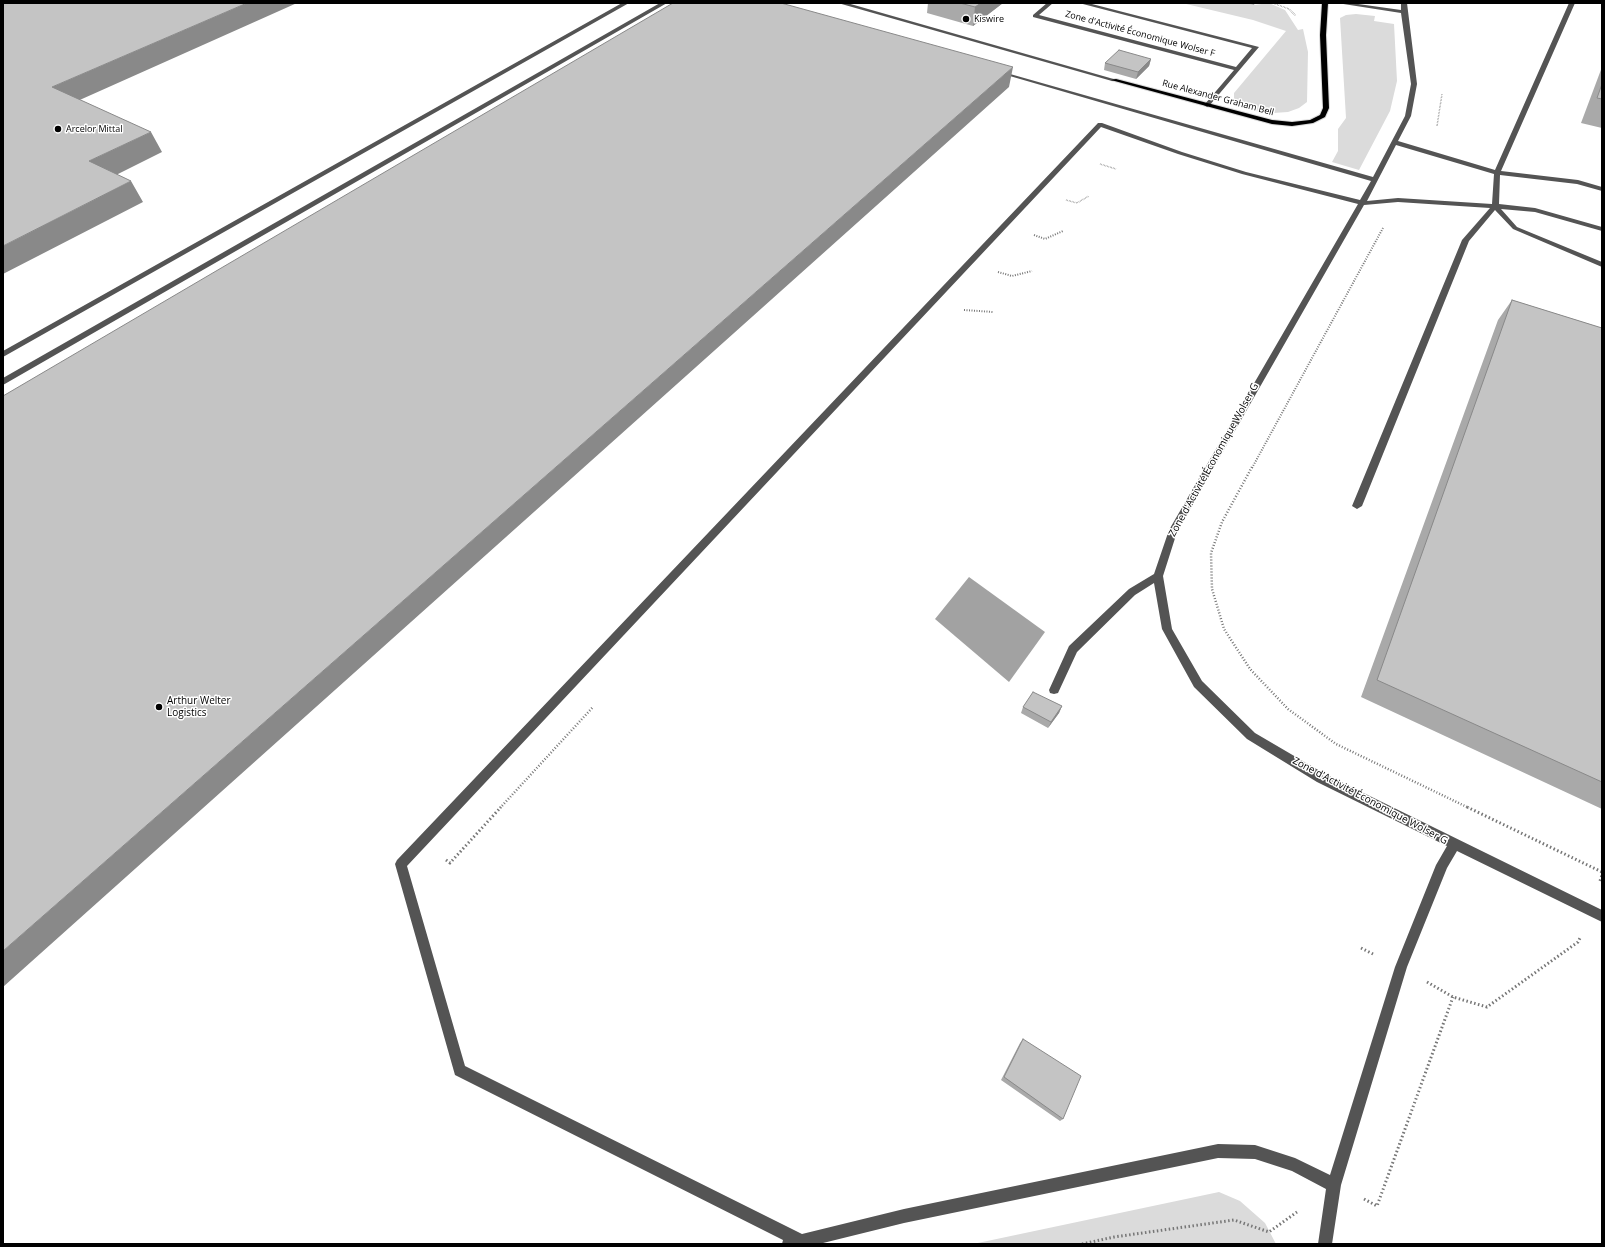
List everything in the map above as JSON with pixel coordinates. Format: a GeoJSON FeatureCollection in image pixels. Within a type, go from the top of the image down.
{"type":"FeatureCollection","features":[{"type":"Feature","properties":{"kind":"main road","name":"Rue Alexander Graham Bell"},"geometry":{"type":"LineString","coordinates":[[1114,80],[1272,122],[1292,124],[1311,122],[1323,116],[1326,108],[1323,35],[1325,3]]}},
{"type":"Feature","properties":{"kind":"lane"},"geometry":{"type":"LineString","coordinates":[[3,354],[626,3]]}},
{"type":"Feature","properties":{"kind":"lane"},"geometry":{"type":"LineString","coordinates":[[3,382],[664,3]]}},
{"type":"Feature","properties":{"kind":"lane"},"geometry":{"type":"LineString","coordinates":[[842,3],[1114,80]]}},
{"type":"Feature","properties":{"kind":"lane","name":"Zone d'Activité Économique Wolser F"},"geometry":{"type":"LineString","coordinates":[[1050,3],[1035,16],[1237,69]]}},
{"type":"Feature","properties":{"kind":"lane","name":"Zone d'Activité Économique Wolser F"},"geometry":{"type":"LineString","coordinates":[[1082,3],[1256,47],[1207,105]]}},
{"type":"Feature","properties":{"kind":"lane"},"geometry":{"type":"LineString","coordinates":[[1340,3],[1404,12]]}},
{"type":"Feature","properties":{"kind":"lane","name":"Zone d'Activité Économique Wolser G"},"geometry":{"type":"LineString","coordinates":[[1404,3],[1414,84],[1408,116],[1362,203],[1172,532],[1158,576],[1167,629],[1198,684],[1251,736],[1321,778],[1454,845],[1602,916]]}},
{"type":"Feature","properties":{"kind":"lane"},"geometry":{"type":"LineString","coordinates":[[1357,506],[1466,240],[1495,206],[1497,173],[1572,3]]}},
{"type":"Feature","properties":{"kind":"lane"},"geometry":{"type":"LineString","coordinates":[[994,70],[1375,180]]}},
{"type":"Feature","properties":{"kind":"lane"},"geometry":{"type":"LineString","coordinates":[[1334,1185],[1295,1165],[1255,1152],[1218,1151],[904,1216],[795,1242],[460,1070],[401,864],[1100,124],[1180,153],[1244,173],[1362,203],[1398,200],[1536,210],[1602,229]]}},
{"type":"Feature","properties":{"kind":"lane"},"geometry":{"type":"LineString","coordinates":[[1394,142],[1425,150],[1497,173],[1578,182],[1602,189]]}},
{"type":"Feature","properties":{"kind":"lane"},"geometry":{"type":"LineString","coordinates":[[1495,206],[1515,228],[1602,265]]}},
{"type":"Feature","properties":{"kind":"lane"},"geometry":{"type":"LineString","coordinates":[[1054,690],[1073,649],[1132,592],[1158,576]]}},
{"type":"Feature","properties":{"kind":"lane","name":"Zone d'Activité Économique Wolser G"},"geometry":{"type":"LineString","coordinates":[[1325,1244],[1334,1185],[1401,967],[1442,865],[1454,845]]}},
{"type":"Feature","properties":{"kind":"path"},"geometry":{"type":"LineString","coordinates":[[1062,199],[1077,203],[1089,196]]}},
{"type":"Feature","properties":{"kind":"path"},"geometry":{"type":"LineString","coordinates":[[1030,234],[1045,239],[1063,231]]}},
{"type":"Feature","properties":{"kind":"path"},"geometry":{"type":"LineString","coordinates":[[996,271],[1012,276],[1032,272]]}},
{"type":"Feature","properties":{"kind":"path"},"geometry":{"type":"LineString","coordinates":[[960,309],[993,312]]}},
{"type":"Feature","properties":{"kind":"path"},"geometry":{"type":"LineString","coordinates":[[1361,948],[1401,967],[1453,997],[1487,1007],[1578,942],[1591,911],[1602,875]]}},
{"type":"Feature","properties":{"kind":"shaded area"},"geometry":{"type":"Polygon","coordinates":[[[1182,3],[1245,3],[1254,5],[1269,3],[1285,10],[1298,30],[1303,29],[1308,52],[1307,102],[1299,108],[1288,112],[1273,113],[1255,111],[1242,106],[1234,99],[1234,93],[1286,31],[1253,20],[1182,3]]]}},
{"type":"Feature","properties":{"kind":"shaded area"},"geometry":{"type":"Polygon","coordinates":[[[1356,14],[1375,16],[1374,21],[1394,24],[1397,81],[1390,111],[1359,170],[1332,162],[1338,151],[1338,129],[1346,118],[1340,18],[1346,15],[1356,14]]]}},
{"type":"Feature","properties":{"kind":"shaded area"},"geometry":{"type":"Polygon","coordinates":[[[969,577],[1045,632],[1009,682],[935,619],[969,577]]]}},
{"type":"Feature","properties":{"kind":"shaded area"},"geometry":{"type":"Polygon","coordinates":[[[1219,1192],[1240,1201],[1265,1223],[1276,1244],[973,1244],[1219,1192]]]}},
{"type":"Feature","properties":{"kind":"building","name":"Arcelor Mittal"},"geometry":{"type":"Polygon","coordinates":[[[3,3],[247,3],[52,87],[151,132],[89,161],[131,181],[3,246],[3,3]]]}},
{"type":"Feature","properties":{"kind":"building","name":"Arthur Welter Logistics"},"geometry":{"type":"Polygon","coordinates":[[[673,3],[781,3],[1013,67],[3,951],[3,396],[673,3]]]}},
{"type":"Feature","properties":{"kind":"building"},"geometry":{"type":"Polygon","coordinates":[[[960,3],[981,3],[975,7],[960,3]]]}},
{"type":"Feature","properties":{"kind":"building"},"geometry":{"type":"Polygon","coordinates":[[[1119,50],[1151,59],[1138,72],[1105,63],[1119,50]]]}},
{"type":"Feature","properties":{"kind":"building"},"geometry":{"type":"Polygon","coordinates":[[[1602,84],[1602,99],[1597,98],[1602,84]]]}},
{"type":"Feature","properties":{"kind":"building"},"geometry":{"type":"Polygon","coordinates":[[[1512,300],[1602,328],[1602,782],[1377,680],[1512,300]]]}},
{"type":"Feature","properties":{"kind":"building"},"geometry":{"type":"Polygon","coordinates":[[[1033,692],[1062,706],[1051,722],[1023,707],[1033,692]]]}},
{"type":"Feature","properties":{"kind":"building"},"geometry":{"type":"Polygon","coordinates":[[[1023,1039],[1081,1076],[1063,1119],[1004,1077],[1023,1039]]]}},
{"type":"Feature","properties":{"kind":"place","name":"Kiswire"},"geometry":{"type":"Point","coordinates":[966,19]}},
{"type":"Feature","properties":{"kind":"place","name":"Arcelor Mittal"},"geometry":{"type":"Point","coordinates":[58,129]}},
{"type":"Feature","properties":{"kind":"place","name":"Arthur Welter Logistics"},"geometry":{"type":"Point","coordinates":[159,707]}}]}
